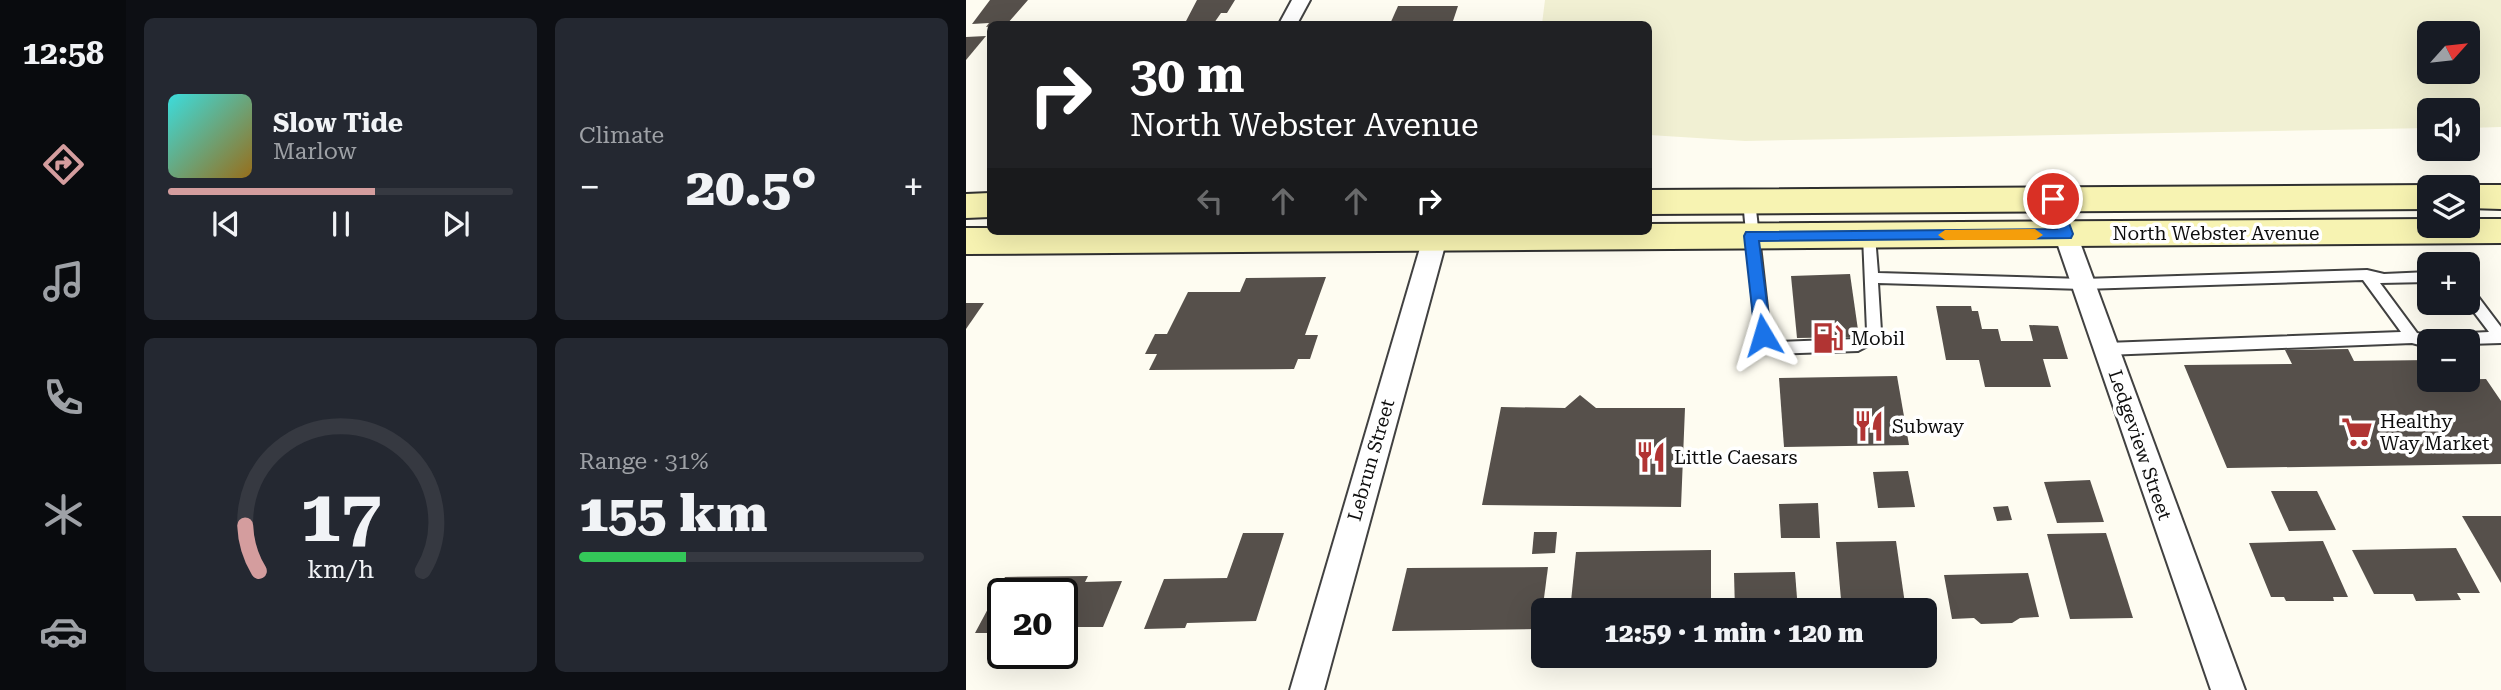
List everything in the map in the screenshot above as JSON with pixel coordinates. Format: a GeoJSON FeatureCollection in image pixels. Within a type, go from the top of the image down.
{"type":"FeatureCollection","features":[{"type":"Feature","properties":{"kind":"main road","name":"North Webster Avenue"},"geometry":{"type":"LineString","coordinates":[[1652,202],[2417,197]]}},
{"type":"Feature","properties":{"kind":"main road"},"geometry":{"type":"LineString","coordinates":[[2480,197],[2501,197]]}},
{"type":"Feature","properties":{"kind":"main road"},"geometry":{"type":"LineString","coordinates":[[966,206],[987,205]]}},
{"type":"Feature","properties":{"kind":"main road","name":"North Webster Avenue"},"geometry":{"type":"LineString","coordinates":[[1594,235],[2501,232]]}},
{"type":"Feature","properties":{"kind":"main road","name":"North Webster Avenue"},"geometry":{"type":"LineString","coordinates":[[966,241],[1180,235]]}},
{"type":"Feature","properties":{"kind":"street"},"geometry":{"type":"LineString","coordinates":[[1290,21],[1301,0]]}},
{"type":"Feature","properties":{"kind":"street","name":"Ledgeview Street"},"geometry":{"type":"LineString","coordinates":[[2053,199],[2228,690]]}},
{"type":"Feature","properties":{"kind":"street","name":"Lebrun Street"},"geometry":{"type":"LineString","coordinates":[[1307,690],[1436,235]]}},
{"type":"Feature","properties":{"kind":"lane"},"geometry":{"type":"LineString","coordinates":[[1749,201],[1763,335],[1773,348],[1858,345],[1870,338],[1874,331],[1869,236]]}},
{"type":"Feature","properties":{"kind":"lane"},"geometry":{"type":"LineString","coordinates":[[1873,278],[2083,284],[2367,275],[2384,279],[2417,278]]}},
{"type":"Feature","properties":{"kind":"lane"},"geometry":{"type":"LineString","coordinates":[[2367,275],[2412,337]]}},
{"type":"Feature","properties":{"kind":"lane"},"geometry":{"type":"LineString","coordinates":[[2480,309],[2501,337]]}},
{"type":"Feature","properties":{"kind":"lane"},"geometry":{"type":"LineString","coordinates":[[2106,349],[2412,337],[2427,341],[2501,337]]}},
{"type":"Feature","properties":{"kind":"green space"},"geometry":{"type":"Polygon","coordinates":[[[1545,0],[2501,0],[2501,127],[2480,128],[2480,98],[2417,98],[2417,128],[1745,141],[1652,135],[1652,21],[1542,21],[1545,0]]]}},
{"type":"Feature","properties":{"kind":"building"},"geometry":{"type":"Polygon","coordinates":[[[990,0],[1028,0],[1010,21],[972,24],[990,0]]]}},
{"type":"Feature","properties":{"kind":"building"},"geometry":{"type":"Polygon","coordinates":[[[1197,0],[1235,0],[1227,13],[1221,13],[1215,21],[1186,21],[1197,0]]]}},
{"type":"Feature","properties":{"kind":"building"},"geometry":{"type":"Polygon","coordinates":[[[1398,6],[1458,6],[1453,21],[1391,21],[1398,6]]]}},
{"type":"Feature","properties":{"kind":"building"},"geometry":{"type":"Polygon","coordinates":[[[986,36],[966,60],[966,37],[986,36]]]}},
{"type":"Feature","properties":{"kind":"building"},"geometry":{"type":"Polygon","coordinates":[[[1850,274],[1859,337],[1797,338],[1791,276],[1850,274]]]}},
{"type":"Feature","properties":{"kind":"building"},"geometry":{"type":"Polygon","coordinates":[[[1326,277],[1305,335],[1318,335],[1310,359],[1298,359],[1294,369],[1149,370],[1157,354],[1145,354],[1155,334],[1167,334],[1188,292],[1240,292],[1246,278],[1326,277]]]}},
{"type":"Feature","properties":{"kind":"building"},"geometry":{"type":"Polygon","coordinates":[[[966,303],[984,303],[966,329],[966,303]]]}},
{"type":"Feature","properties":{"kind":"building"},"geometry":{"type":"Polygon","coordinates":[[[1936,306],[1971,306],[1972,311],[1978,311],[1982,329],[1998,329],[2001,341],[2033,341],[2029,325],[2058,326],[2068,359],[2043,359],[2051,387],[1985,387],[1979,360],[1946,360],[1936,306]]]}},
{"type":"Feature","properties":{"kind":"building","name":"Healthy Way Market"},"geometry":{"type":"Polygon","coordinates":[[[2348,349],[2354,361],[2417,360],[2417,392],[2480,392],[2480,379],[2486,379],[2501,401],[2501,464],[2227,468],[2184,365],[2292,364],[2285,350],[2348,349]]]}},
{"type":"Feature","properties":{"kind":"building"},"geometry":{"type":"Polygon","coordinates":[[[1897,376],[1909,445],[1784,447],[1779,378],[1897,376]]]}},
{"type":"Feature","properties":{"kind":"building"},"geometry":{"type":"Polygon","coordinates":[[[1580,395],[1596,408],[1685,408],[1681,507],[1482,505],[1501,407],[1565,408],[1580,395]]]}},
{"type":"Feature","properties":{"kind":"building"},"geometry":{"type":"Polygon","coordinates":[[[1908,471],[1915,507],[1878,508],[1873,472],[1908,471]]]}},
{"type":"Feature","properties":{"kind":"building"},"geometry":{"type":"Polygon","coordinates":[[[2090,480],[2104,522],[2057,523],[2044,482],[2090,480]]]}},
{"type":"Feature","properties":{"kind":"building"},"geometry":{"type":"Polygon","coordinates":[[[2271,491],[2317,491],[2336,530],[2289,531],[2271,491]]]}},
{"type":"Feature","properties":{"kind":"building"},"geometry":{"type":"Polygon","coordinates":[[[1818,503],[1820,538],[1781,538],[1779,504],[1818,503]]]}},
{"type":"Feature","properties":{"kind":"building"},"geometry":{"type":"Polygon","coordinates":[[[2008,506],[2012,520],[1997,521],[1993,507],[2008,506]]]}},
{"type":"Feature","properties":{"kind":"building"},"geometry":{"type":"Polygon","coordinates":[[[2462,516],[2501,516],[2501,583],[2462,516]]]}},
{"type":"Feature","properties":{"kind":"building"},"geometry":{"type":"Polygon","coordinates":[[[1534,532],[1557,532],[1555,553],[1532,554],[1534,532]]]}},
{"type":"Feature","properties":{"kind":"building"},"geometry":{"type":"Polygon","coordinates":[[[1243,533],[1284,533],[1256,621],[1187,623],[1185,628],[1144,629],[1164,579],[1227,578],[1243,533]]]}},
{"type":"Feature","properties":{"kind":"building"},"geometry":{"type":"Polygon","coordinates":[[[2106,533],[2133,618],[2070,619],[2047,534],[2106,533]]]}},
{"type":"Feature","properties":{"kind":"building"},"geometry":{"type":"Polygon","coordinates":[[[1896,541],[1904,598],[1841,598],[1836,542],[1896,541]]]}},
{"type":"Feature","properties":{"kind":"building"},"geometry":{"type":"Polygon","coordinates":[[[2323,541],[2348,597],[2333,597],[2334,601],[2286,601],[2284,597],[2271,597],[2249,543],[2323,541]]]}},
{"type":"Feature","properties":{"kind":"building"},"geometry":{"type":"Polygon","coordinates":[[[2456,548],[2480,593],[2457,593],[2461,600],[2416,601],[2413,594],[2374,594],[2352,550],[2456,548]]]}},
{"type":"Feature","properties":{"kind":"building"},"geometry":{"type":"Polygon","coordinates":[[[1711,550],[1711,598],[1571,598],[1576,552],[1711,550]]]}},
{"type":"Feature","properties":{"kind":"building"},"geometry":{"type":"Polygon","coordinates":[[[1548,567],[1544,598],[1531,598],[1531,629],[1392,631],[1407,568],[1548,567]]]}},
{"type":"Feature","properties":{"kind":"building"},"geometry":{"type":"Polygon","coordinates":[[[1795,572],[1797,598],[1735,598],[1734,573],[1795,572]]]}},
{"type":"Feature","properties":{"kind":"building"},"geometry":{"type":"Polygon","coordinates":[[[2028,573],[2039,617],[2020,618],[2012,623],[1981,624],[1974,618],[1952,619],[1944,575],[2028,573]]]}},
{"type":"Feature","properties":{"kind":"building"},"geometry":{"type":"Polygon","coordinates":[[[1088,576],[1085,582],[1122,581],[1103,627],[1078,627],[1078,578],[1005,577],[1088,576]]]}},
{"type":"Feature","properties":{"kind":"building"},"geometry":{"type":"Polygon","coordinates":[[[987,611],[987,633],[975,633],[987,611]]]}},
{"type":"Feature","properties":{"kind":"slow traffic"},"geometry":{"type":"LineString","coordinates":[[1945,235],[2035,235]]}},
{"type":"Feature","properties":{"kind":"place","name":"Mobil"},"geometry":{"type":"Point","coordinates":[1828,338]}},
{"type":"Feature","properties":{"kind":"place","name":"Subway"},"geometry":{"type":"Point","coordinates":[1869,426]}},
{"type":"Feature","properties":{"kind":"place","name":"Healthy Way Market"},"geometry":{"type":"Point","coordinates":[2357,432]}},
{"type":"Feature","properties":{"kind":"place","name":"Little Caesars"},"geometry":{"type":"Point","coordinates":[1651,457]}},
{"type":"Feature","properties":{"kind":"route"},"geometry":{"type":"LineString","coordinates":[[1763,335],[1751,236],[2066,234],[2053,199]]}}]}
